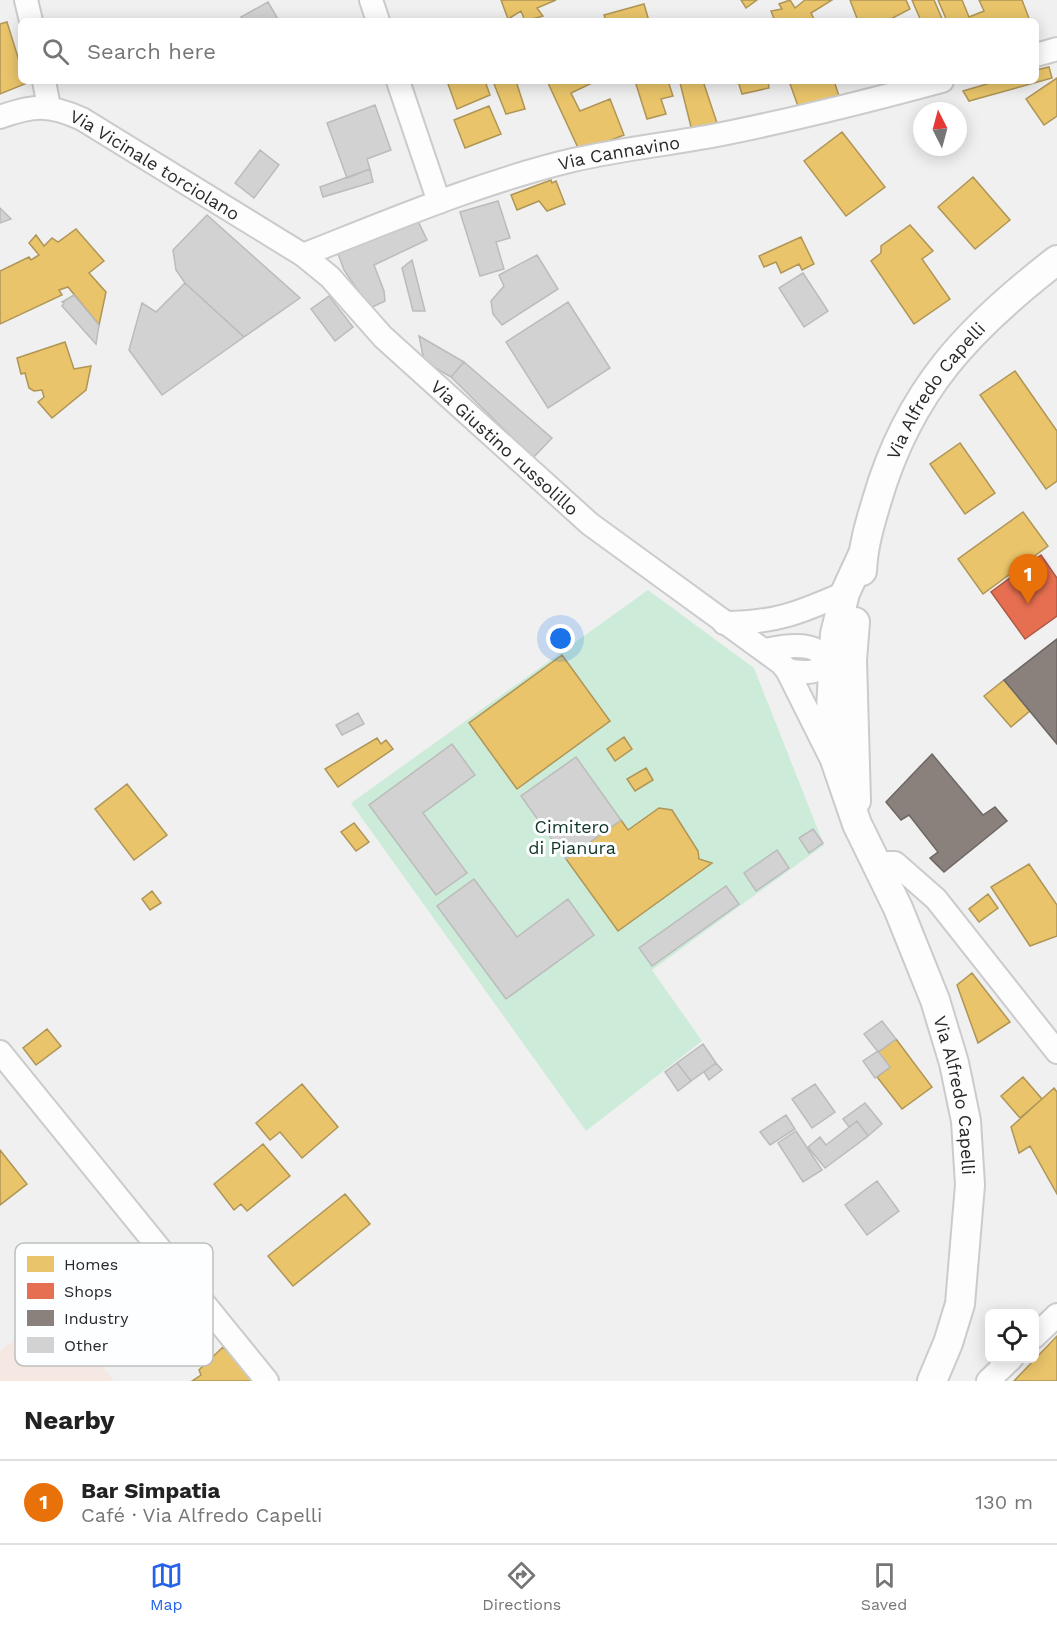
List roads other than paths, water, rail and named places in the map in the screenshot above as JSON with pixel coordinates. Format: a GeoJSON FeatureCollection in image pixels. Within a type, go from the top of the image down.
{"type":"FeatureCollection","features":[{"type":"Feature","properties":{"kind":"street"},"geometry":{"type":"LineString","coordinates":[[26,0],[30,18]]}},
{"type":"Feature","properties":{"kind":"street"},"geometry":{"type":"LineString","coordinates":[[370,0],[377,18]]}},
{"type":"Feature","properties":{"kind":"street"},"geometry":{"type":"LineString","coordinates":[[1039,54],[1057,49]]}},
{"type":"Feature","properties":{"kind":"street"},"geometry":{"type":"LineString","coordinates":[[45,84],[49,106]]}},
{"type":"Feature","properties":{"kind":"street"},"geometry":{"type":"LineString","coordinates":[[399,84],[439,202]]}},
{"type":"Feature","properties":{"kind":"street","name":"Via Cannavino"},"geometry":{"type":"LineString","coordinates":[[303,255],[439,202],[571,161],[630,148],[716,135],[856,105],[931,84]]}},
{"type":"Feature","properties":{"kind":"street","name":"Via Vicinale torciolano"},"geometry":{"type":"LineString","coordinates":[[0,117],[26,108],[49,106],[82,119],[303,255]]}},
{"type":"Feature","properties":{"kind":"street","name":"Via Giustino russolillo"},"geometry":{"type":"LineString","coordinates":[[303,255],[330,277],[383,337],[590,524],[724,623],[765,650],[787,670]]}},
{"type":"Feature","properties":{"kind":"street","name":"Via Alfredo Capelli"},"geometry":{"type":"LineString","coordinates":[[932,1381],[948,1343],[960,1304],[970,1185],[966,1121],[954,1063],[935,1000],[898,908],[857,824],[845,763],[831,710],[835,634],[852,592],[893,451],[920,398],[947,361],[983,321],[1057,260]]}},
{"type":"Feature","properties":{"kind":"street"},"geometry":{"type":"LineString","coordinates":[[724,623],[759,623],[793,615],[852,592]]}},
{"type":"Feature","properties":{"kind":"street","name":"Via Alfredo Capelli"},"geometry":{"type":"LineString","coordinates":[[845,763],[852,660],[852,592]]}},
{"type":"Feature","properties":{"kind":"street"},"geometry":{"type":"LineString","coordinates":[[765,650],[789,645],[806,646],[832,662],[827,667],[812,672],[787,670]]}},
{"type":"Feature","properties":{"kind":"street"},"geometry":{"type":"LineString","coordinates":[[787,670],[845,763]]}},
{"type":"Feature","properties":{"kind":"street"},"geometry":{"type":"LineString","coordinates":[[877,863],[895,863],[936,899],[1013,993],[1057,1052]]}},
{"type":"Feature","properties":{"kind":"street"},"geometry":{"type":"LineString","coordinates":[[0,1052],[155,1243]]}},
{"type":"Feature","properties":{"kind":"street"},"geometry":{"type":"LineString","coordinates":[[213,1314],[267,1381]]}},
{"type":"Feature","properties":{"kind":"street"},"geometry":{"type":"LineString","coordinates":[[1039,1333],[1057,1316]]}},
{"type":"Feature","properties":{"kind":"street"},"geometry":{"type":"LineString","coordinates":[[988,1381],[1008,1363]]}},
{"type":"Feature","properties":{"kind":"place","name":"Bar Simpatia"},"geometry":{"type":"Point","coordinates":[1028,604]}},
{"type":"Feature","properties":{"kind":"park label","name":"Cimitero di Pianura"},"geometry":{"type":"Point","coordinates":[572,836]}}]}
